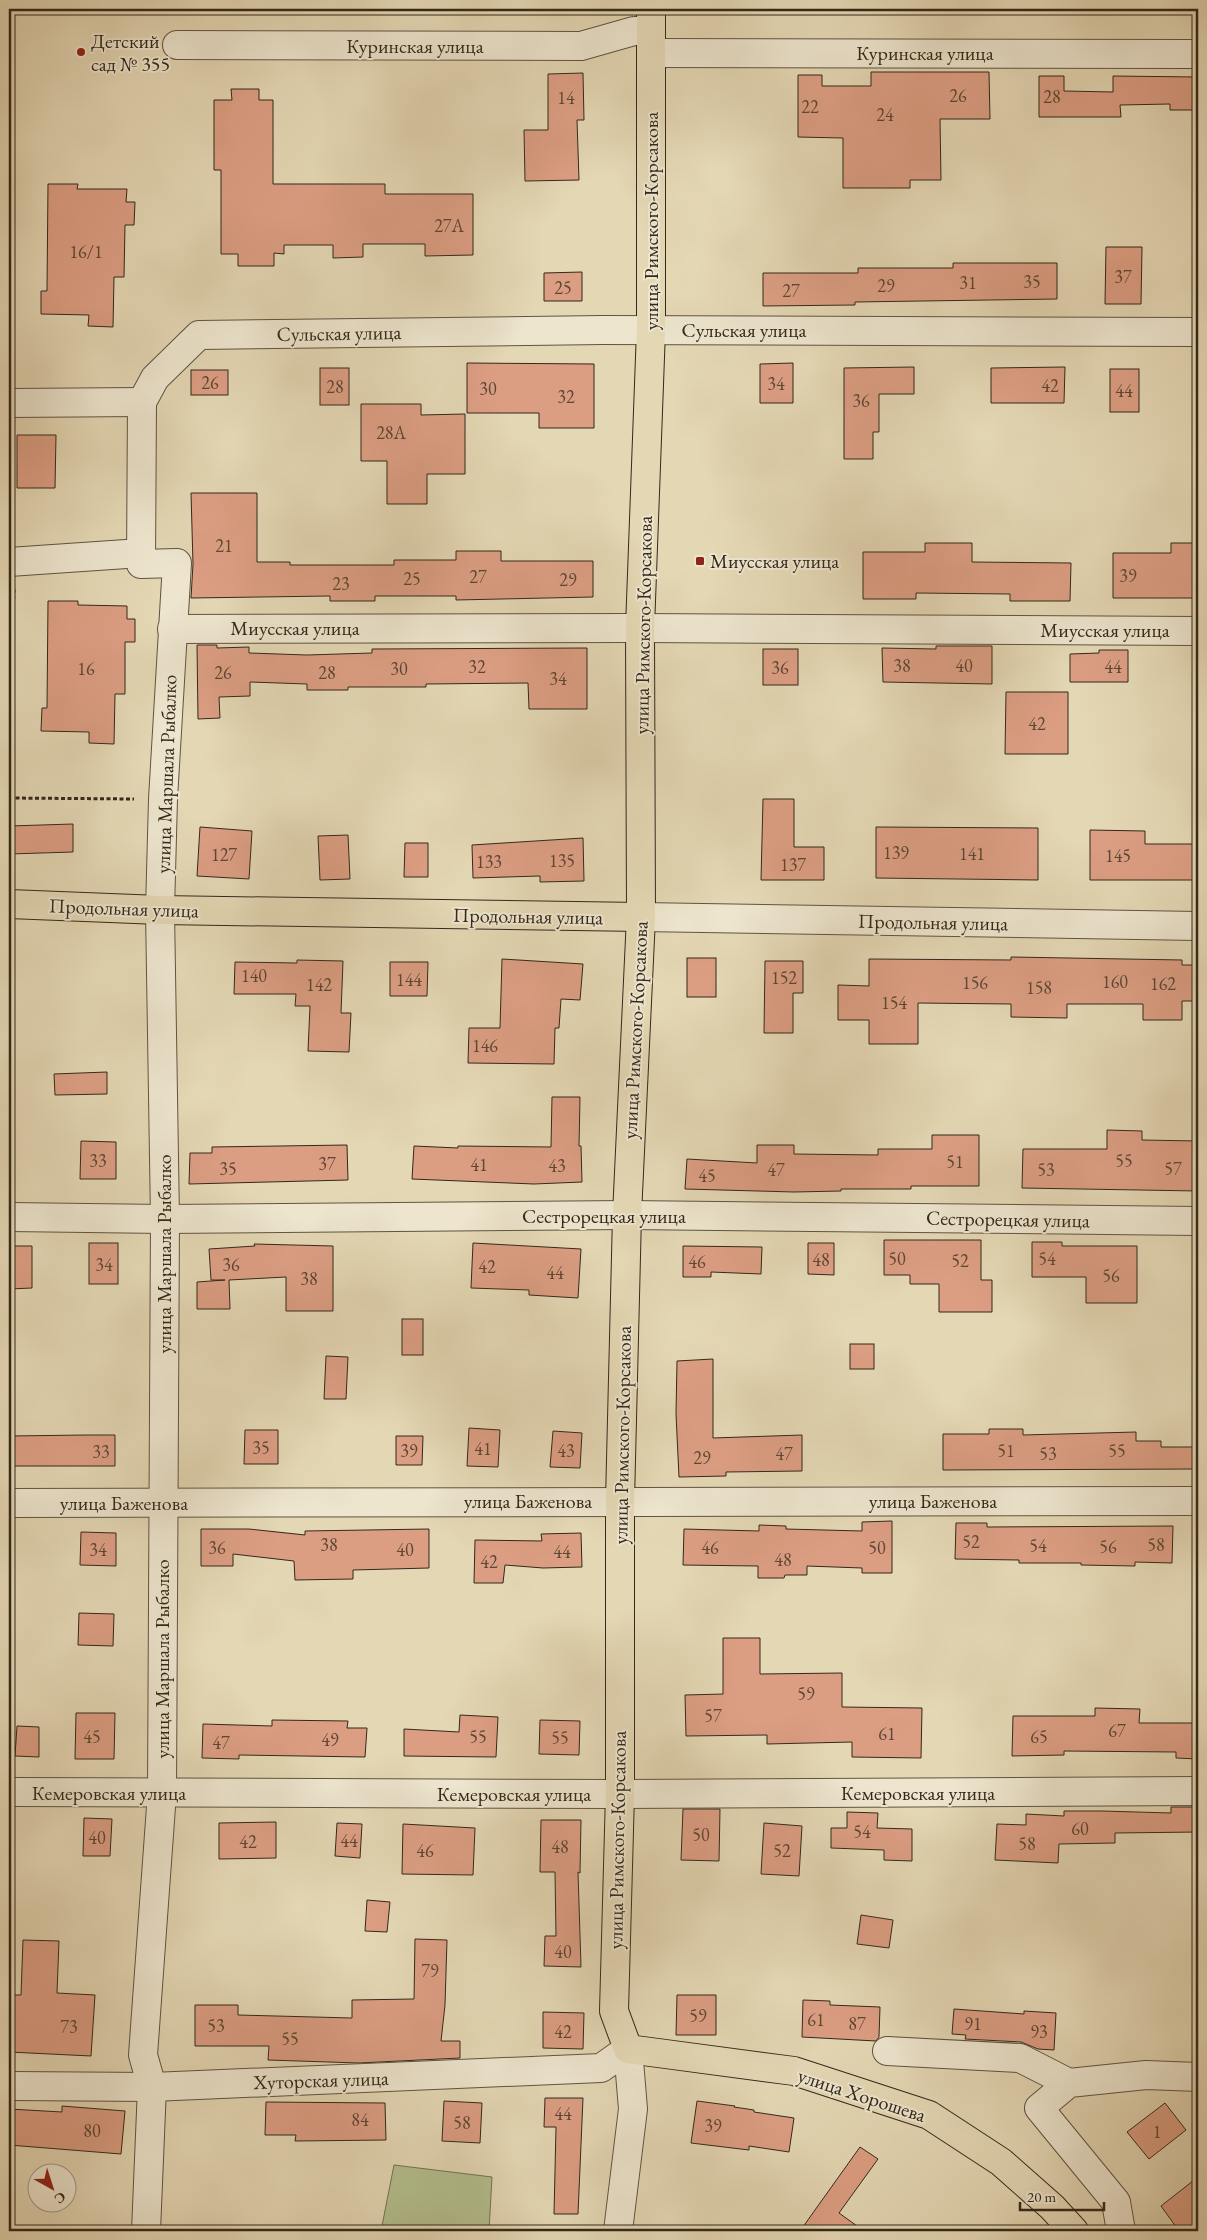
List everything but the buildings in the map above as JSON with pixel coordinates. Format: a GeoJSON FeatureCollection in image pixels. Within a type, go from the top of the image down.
{"type":"FeatureCollection","features":[{"type":"Feature","properties":{"kind":"main road","name":"улица Римского-Корсакова"},"geometry":{"type":"LineString","coordinates":[[628,2049],[614,2011],[620,1794],[620,1500],[627,1215],[641,917],[640,628],[651,330],[651,31]]}},
{"type":"Feature","properties":{"kind":"main road","name":"Продольная улица"},"geometry":{"type":"LineString","coordinates":[[9,904],[160,910],[641,917]]}},
{"type":"Feature","properties":{"kind":"main road","name":"улица Хорошева"},"geometry":{"type":"LineString","coordinates":[[628,2049],[794,2071],[929,2115],[1001,2162],[1052,2207],[1074,2231]]}},
{"type":"Feature","properties":{"kind":"street","name":"Куринская улица"},"geometry":{"type":"LineString","coordinates":[[177,45],[580,46],[634,31],[651,31],[1198,54]]}},
{"type":"Feature","properties":{"kind":"street","name":"Сульская улица"},"geometry":{"type":"LineString","coordinates":[[142,402],[155,378],[200,335],[651,330],[1198,332]]}},
{"type":"Feature","properties":{"kind":"street"},"geometry":{"type":"LineString","coordinates":[[9,403],[142,402],[141,554],[12,561]]}},
{"type":"Feature","properties":{"kind":"street","name":"улица Маршала Рыбалко"},"geometry":{"type":"LineString","coordinates":[[141,554],[141,564],[176,562],[162,799],[160,910],[165,1219],[162,1503],[162,1793],[143,2055],[152,2087],[146,2231]]}},
{"type":"Feature","properties":{"kind":"street","name":"Миусская улица"},"geometry":{"type":"LineString","coordinates":[[172,629],[640,628],[1198,631]]}},
{"type":"Feature","properties":{"kind":"street","name":"Продольная улица"},"geometry":{"type":"LineString","coordinates":[[641,917],[1198,926]]}},
{"type":"Feature","properties":{"kind":"street","name":"Сестрорецкая улица"},"geometry":{"type":"LineString","coordinates":[[9,1217],[165,1219],[627,1215],[1198,1221]]}},
{"type":"Feature","properties":{"kind":"street","name":"улица Баженова"},"geometry":{"type":"LineString","coordinates":[[9,1503],[620,1500],[1198,1501]]}},
{"type":"Feature","properties":{"kind":"street","name":"Кемеровская улица"},"geometry":{"type":"LineString","coordinates":[[9,1792],[620,1794],[1198,1791]]}},
{"type":"Feature","properties":{"kind":"street","name":"Хуторская улица"},"geometry":{"type":"LineString","coordinates":[[9,2086],[152,2087],[601,2068],[628,2049]]}},
{"type":"Feature","properties":{"kind":"street","name":"улица Римского-Корсакова"},"geometry":{"type":"LineString","coordinates":[[618,2231],[633,2109],[628,2049]]}},
{"type":"Feature","properties":{"kind":"street"},"geometry":{"type":"LineString","coordinates":[[887,2051],[1020,2058],[1069,2083],[1146,2075],[1198,2077]]}},
{"type":"Feature","properties":{"kind":"street"},"geometry":{"type":"LineString","coordinates":[[1069,2083],[1039,2108],[1116,2202],[1121,2231]]}},
{"type":"Feature","properties":{"kind":"path"},"geometry":{"type":"LineString","coordinates":[[9,723],[12,561]]}},
{"type":"Feature","properties":{"kind":"path"},"geometry":{"type":"LineString","coordinates":[[9,798],[162,799]]}},
{"type":"Feature","properties":{"kind":"green space"},"geometry":{"type":"Polygon","coordinates":[[[394,2165],[492,2177],[489,2231],[381,2231],[394,2165]]]}},
{"type":"Feature","properties":{"kind":"place","name":"Детский сад № 355"},"geometry":{"type":"Point","coordinates":[81,52]}},
{"type":"Feature","properties":{"kind":"place","name":"Миусская улица"},"geometry":{"type":"Point","coordinates":[700,561]}}]}
